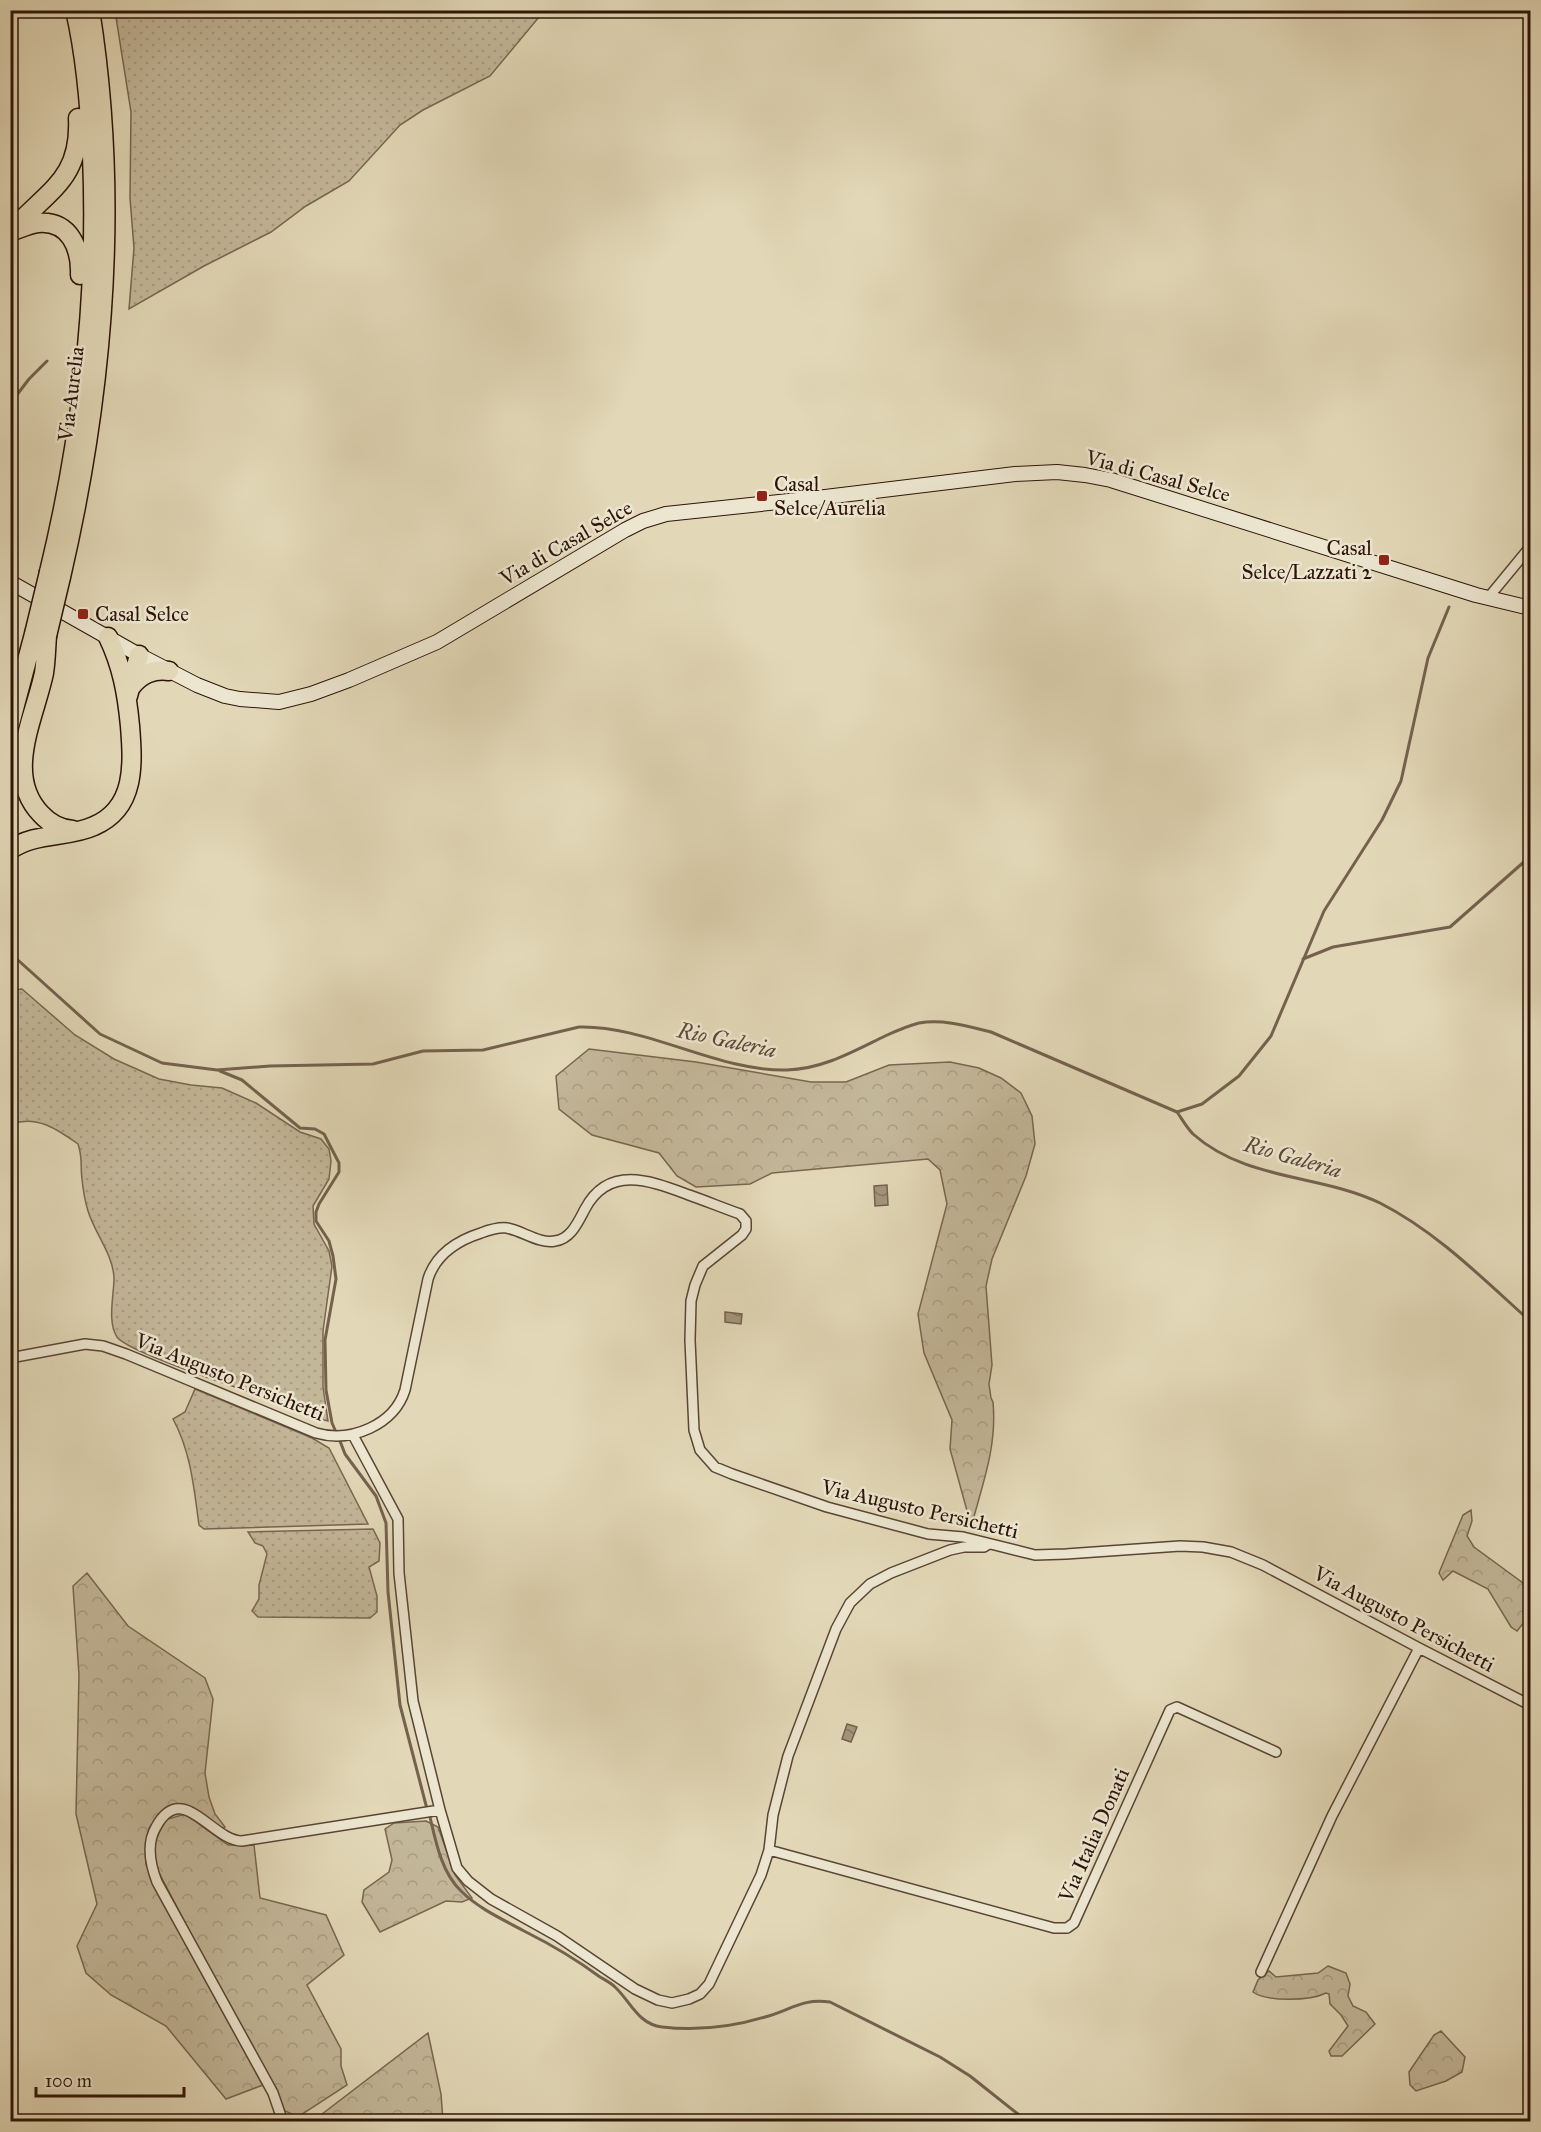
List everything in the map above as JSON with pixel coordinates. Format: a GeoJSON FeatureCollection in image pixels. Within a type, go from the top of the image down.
{"type":"FeatureCollection","features":[{"type":"Feature","properties":{"kind":"highway"},"geometry":{"type":"LineString","coordinates":[[65,10],[68,22],[81,36]]}},
{"type":"Feature","properties":{"kind":"highway","name":"Via Aurelia"},"geometry":{"type":"LineString","coordinates":[[55,575],[82,389],[93,213],[85,63],[75,10]]}},
{"type":"Feature","properties":{"kind":"highway","name":"Via Aurelia"},"geometry":{"type":"LineString","coordinates":[[10,775],[40,635],[80,492],[95,394],[103,297],[106,215],[101,94],[90,10]]}},
{"type":"Feature","properties":{"kind":"highway"},"geometry":{"type":"LineString","coordinates":[[10,232],[68,172],[75,156],[79,137],[78,84],[85,63]]}},
{"type":"Feature","properties":{"kind":"highway"},"geometry":{"type":"LineString","coordinates":[[10,232],[37,224],[49,224],[70,236],[76,245],[80,268],[79,342],[82,389]]}},
{"type":"Feature","properties":{"kind":"highway"},"geometry":{"type":"LineString","coordinates":[[40,635],[44,672],[24,753],[22,775],[29,797],[44,817],[57,826],[80,830]]}},
{"type":"Feature","properties":{"kind":"highway","name":"Via Aurelia"},"geometry":{"type":"LineString","coordinates":[[10,724],[40,635]]}},
{"type":"Feature","properties":{"kind":"highway"},"geometry":{"type":"LineString","coordinates":[[108,637],[127,688]]}},
{"type":"Feature","properties":{"kind":"highway"},"geometry":{"type":"LineString","coordinates":[[10,850],[27,841],[94,826],[108,818],[118,808],[127,791],[132,771],[127,688],[128,664],[139,655]]}},
{"type":"Feature","properties":{"kind":"highway"},"geometry":{"type":"LineString","coordinates":[[127,688],[147,673],[159,670],[169,671]]}},
{"type":"Feature","properties":{"kind":"main road","name":"Via di Casal Selce"},"geometry":{"type":"LineString","coordinates":[[10,582],[169,671],[225,696],[255,702],[290,700],[350,680],[437,642],[625,530],[651,519],[681,511],[1041,472],[1085,475],[1111,480],[1488,598],[1530,608]]}},
{"type":"Feature","properties":{"kind":"street"},"geometry":{"type":"LineString","coordinates":[[1488,598],[1530,547]]}},
{"type":"Feature","properties":{"kind":"street","name":"Via Augusto Persichetti"},"geometry":{"type":"LineString","coordinates":[[10,1358],[79,1345],[103,1346],[316,1433],[349,1436],[390,1416],[402,1400],[428,1279],[435,1263],[444,1253],[466,1238],[496,1229],[507,1228],[544,1241],[557,1241],[566,1237],[573,1230],[598,1190],[619,1181],[648,1181],[740,1214],[746,1221],[746,1229],[742,1235],[703,1266],[691,1301],[693,1422],[697,1444],[707,1459],[727,1472],[827,1507],[928,1534],[963,1537],[1035,1555],[1180,1546],[1221,1550],[1263,1565],[1530,1705]]}},
{"type":"Feature","properties":{"kind":"street"},"geometry":{"type":"LineString","coordinates":[[349,1436],[394,1509],[398,1522],[399,1573],[410,1685],[436,1810],[454,1861],[463,1875],[491,1899],[557,1936],[636,1989],[667,2003],[689,1999],[700,1994],[709,1984],[759,1882],[769,1850],[773,1815],[788,1756],[836,1629],[850,1603],[870,1584],[891,1573],[950,1550],[984,1547],[989,1544]]}},
{"type":"Feature","properties":{"kind":"street"},"geometry":{"type":"LineString","coordinates":[[1261,1972],[1332,1816],[1419,1648]]}},
{"type":"Feature","properties":{"kind":"street","name":"Via Italia Donati"},"geometry":{"type":"LineString","coordinates":[[769,1850],[1054,1928],[1067,1928],[1074,1923],[1170,1710],[1177,1707],[1276,1752]]}},
{"type":"Feature","properties":{"kind":"street"},"geometry":{"type":"LineString","coordinates":[[283,2121],[273,2093],[156,1882],[150,1855],[154,1830],[166,1815],[181,1809],[194,1813],[226,1838],[242,1841],[436,1810]]}},
{"type":"Feature","properties":{"kind":"green space"},"geometry":{"type":"Polygon","coordinates":[[[115,10],[544,11],[490,76],[423,110],[400,125],[349,181],[306,206],[271,232],[204,266],[129,309],[134,248],[130,198],[131,112],[115,10]]]}},
{"type":"Feature","properties":{"kind":"green space"},"geometry":{"type":"Polygon","coordinates":[[[22,989],[75,1035],[114,1059],[159,1079],[222,1088],[256,1103],[300,1132],[321,1139],[329,1149],[331,1161],[329,1179],[313,1206],[314,1224],[329,1251],[332,1266],[323,1331],[323,1387],[328,1421],[157,1359],[117,1337],[112,1324],[113,1269],[87,1207],[78,1144],[62,1133],[38,1122],[11,1124],[11,995],[14,990],[22,989]]]}},
{"type":"Feature","properties":{"kind":"green space"},"geometry":{"type":"Polygon","coordinates":[[[589,1049],[696,1062],[811,1082],[846,1082],[889,1065],[950,1062],[979,1068],[1001,1078],[1021,1093],[1032,1116],[1035,1144],[1026,1176],[992,1259],[986,1286],[992,1365],[989,1384],[994,1417],[989,1462],[973,1520],[969,1518],[950,1449],[952,1420],[924,1353],[918,1314],[947,1204],[940,1170],[928,1159],[772,1173],[750,1184],[696,1187],[677,1176],[659,1153],[592,1135],[559,1109],[556,1076],[589,1049]]]}},
{"type":"Feature","properties":{"kind":"green space"},"geometry":{"type":"Polygon","coordinates":[[[195,1389],[312,1438],[329,1448],[368,1524],[204,1529],[199,1525],[188,1458],[173,1419],[185,1412],[195,1389]]]}},
{"type":"Feature","properties":{"kind":"green space"},"geometry":{"type":"Polygon","coordinates":[[[1471,1510],[1472,1521],[1467,1536],[1474,1547],[1530,1588],[1530,1615],[1517,1631],[1511,1627],[1488,1589],[1453,1571],[1443,1580],[1439,1573],[1463,1515],[1471,1510]]]}},
{"type":"Feature","properties":{"kind":"green space"},"geometry":{"type":"Polygon","coordinates":[[[373,1529],[380,1543],[379,1561],[369,1567],[377,1596],[377,1612],[370,1618],[258,1617],[252,1611],[259,1599],[259,1585],[267,1554],[263,1546],[255,1543],[248,1532],[373,1529]]]}},
{"type":"Feature","properties":{"kind":"green space"},"geometry":{"type":"Polygon","coordinates":[[[87,1573],[128,1626],[205,1678],[213,1699],[205,1773],[209,1797],[215,1814],[225,1827],[220,1830],[193,1811],[161,1814],[149,1828],[146,1864],[158,1894],[263,2085],[226,2099],[166,2026],[111,1995],[86,1973],[77,1946],[97,1904],[76,1814],[79,1675],[73,1586],[87,1573]]]}},
{"type":"Feature","properties":{"kind":"green space"},"geometry":{"type":"Polygon","coordinates":[[[185,1814],[228,1845],[254,1845],[260,1898],[326,1915],[344,1955],[307,1985],[341,2049],[341,2066],[347,2085],[298,2117],[283,2110],[155,1865],[154,1844],[165,1820],[185,1814]]]}},
{"type":"Feature","properties":{"kind":"green space"},"geometry":{"type":"Polygon","coordinates":[[[426,1821],[438,1827],[455,1875],[472,1898],[462,1902],[446,1901],[380,1932],[362,1902],[364,1890],[389,1872],[392,1860],[385,1829],[394,1823],[426,1821]]]}},
{"type":"Feature","properties":{"kind":"green space"},"geometry":{"type":"Polygon","coordinates":[[[1328,1966],[1346,1973],[1350,1984],[1348,1996],[1353,2006],[1366,2012],[1375,2024],[1342,2056],[1331,2056],[1329,2051],[1348,2026],[1330,2004],[1329,1994],[1310,1998],[1278,1999],[1253,1992],[1258,1980],[1269,1971],[1276,1977],[1318,1973],[1328,1966]]]}},
{"type":"Feature","properties":{"kind":"green space"},"geometry":{"type":"Polygon","coordinates":[[[1441,2031],[1465,2057],[1462,2072],[1446,2081],[1416,2091],[1410,2085],[1409,2072],[1434,2035],[1441,2031]]]}},
{"type":"Feature","properties":{"kind":"green space"},"geometry":{"type":"Polygon","coordinates":[[[428,2033],[441,2094],[443,2121],[313,2121],[428,2033]]]}},
{"type":"Feature","properties":{"kind":"water"},"geometry":{"type":"Polygon","coordinates":[[[887,1185],[888,1205],[875,1206],[874,1186],[887,1185]]]}},
{"type":"Feature","properties":{"kind":"water"},"geometry":{"type":"Polygon","coordinates":[[[725,1312],[742,1314],[741,1324],[725,1322],[725,1312]]]}},
{"type":"Feature","properties":{"kind":"water"},"geometry":{"type":"Polygon","coordinates":[[[847,1724],[857,1727],[851,1742],[842,1739],[847,1724]]]}},
{"type":"Feature","properties":{"kind":"waterway"},"geometry":{"type":"LineString","coordinates":[[10,404],[29,379],[47,361]]}},
{"type":"Feature","properties":{"kind":"waterway"},"geometry":{"type":"LineString","coordinates":[[1177,1112],[1202,1104],[1239,1076],[1271,1036],[1324,911],[1382,820],[1401,781],[1428,658],[1449,607]]}},
{"type":"Feature","properties":{"kind":"waterway"},"geometry":{"type":"LineString","coordinates":[[1303,959],[1333,947],[1450,927],[1530,859]]}},
{"type":"Feature","properties":{"kind":"waterway","name":"Rio Galeria"},"geometry":{"type":"LineString","coordinates":[[10,956],[19,961],[100,1034],[162,1063],[217,1070],[270,1066],[373,1064],[423,1051],[483,1050],[579,1027],[605,1028],[630,1033],[735,1064],[761,1069],[787,1070],[826,1063],[897,1030],[919,1023],[946,1023],[991,1032],[1177,1112],[1193,1134],[1236,1161],[1333,1187],[1380,1203],[1440,1242],[1530,1321]]}},
{"type":"Feature","properties":{"kind":"waterway"},"geometry":{"type":"LineString","coordinates":[[220,1071],[242,1080],[300,1128],[315,1129],[324,1134],[339,1163],[339,1172],[316,1212],[316,1221],[329,1241],[336,1279],[325,1340],[326,1390],[332,1423],[336,1432]]}},
{"type":"Feature","properties":{"kind":"waterway"},"geometry":{"type":"LineString","coordinates":[[340,1441],[345,1454],[376,1496],[386,1523],[388,1592],[400,1705],[427,1809]]}},
{"type":"Feature","properties":{"kind":"waterway"},"geometry":{"type":"LineString","coordinates":[[430,1817],[444,1867],[461,1891],[484,1909],[555,1947],[612,1984],[647,2022],[662,2027],[688,2029],[727,2026],[774,2014],[804,2003],[830,2002],[940,2057],[970,2076],[1028,2122]]}},
{"type":"Feature","properties":{"kind":"place","name":"Casal Selce/Aurelia"},"geometry":{"type":"Point","coordinates":[762,496]}},
{"type":"Feature","properties":{"kind":"place","name":"Casal Selce/Lazzati 2"},"geometry":{"type":"Point","coordinates":[1384,560]}},
{"type":"Feature","properties":{"kind":"place","name":"Casal Selce"},"geometry":{"type":"Point","coordinates":[83,614]}}]}
